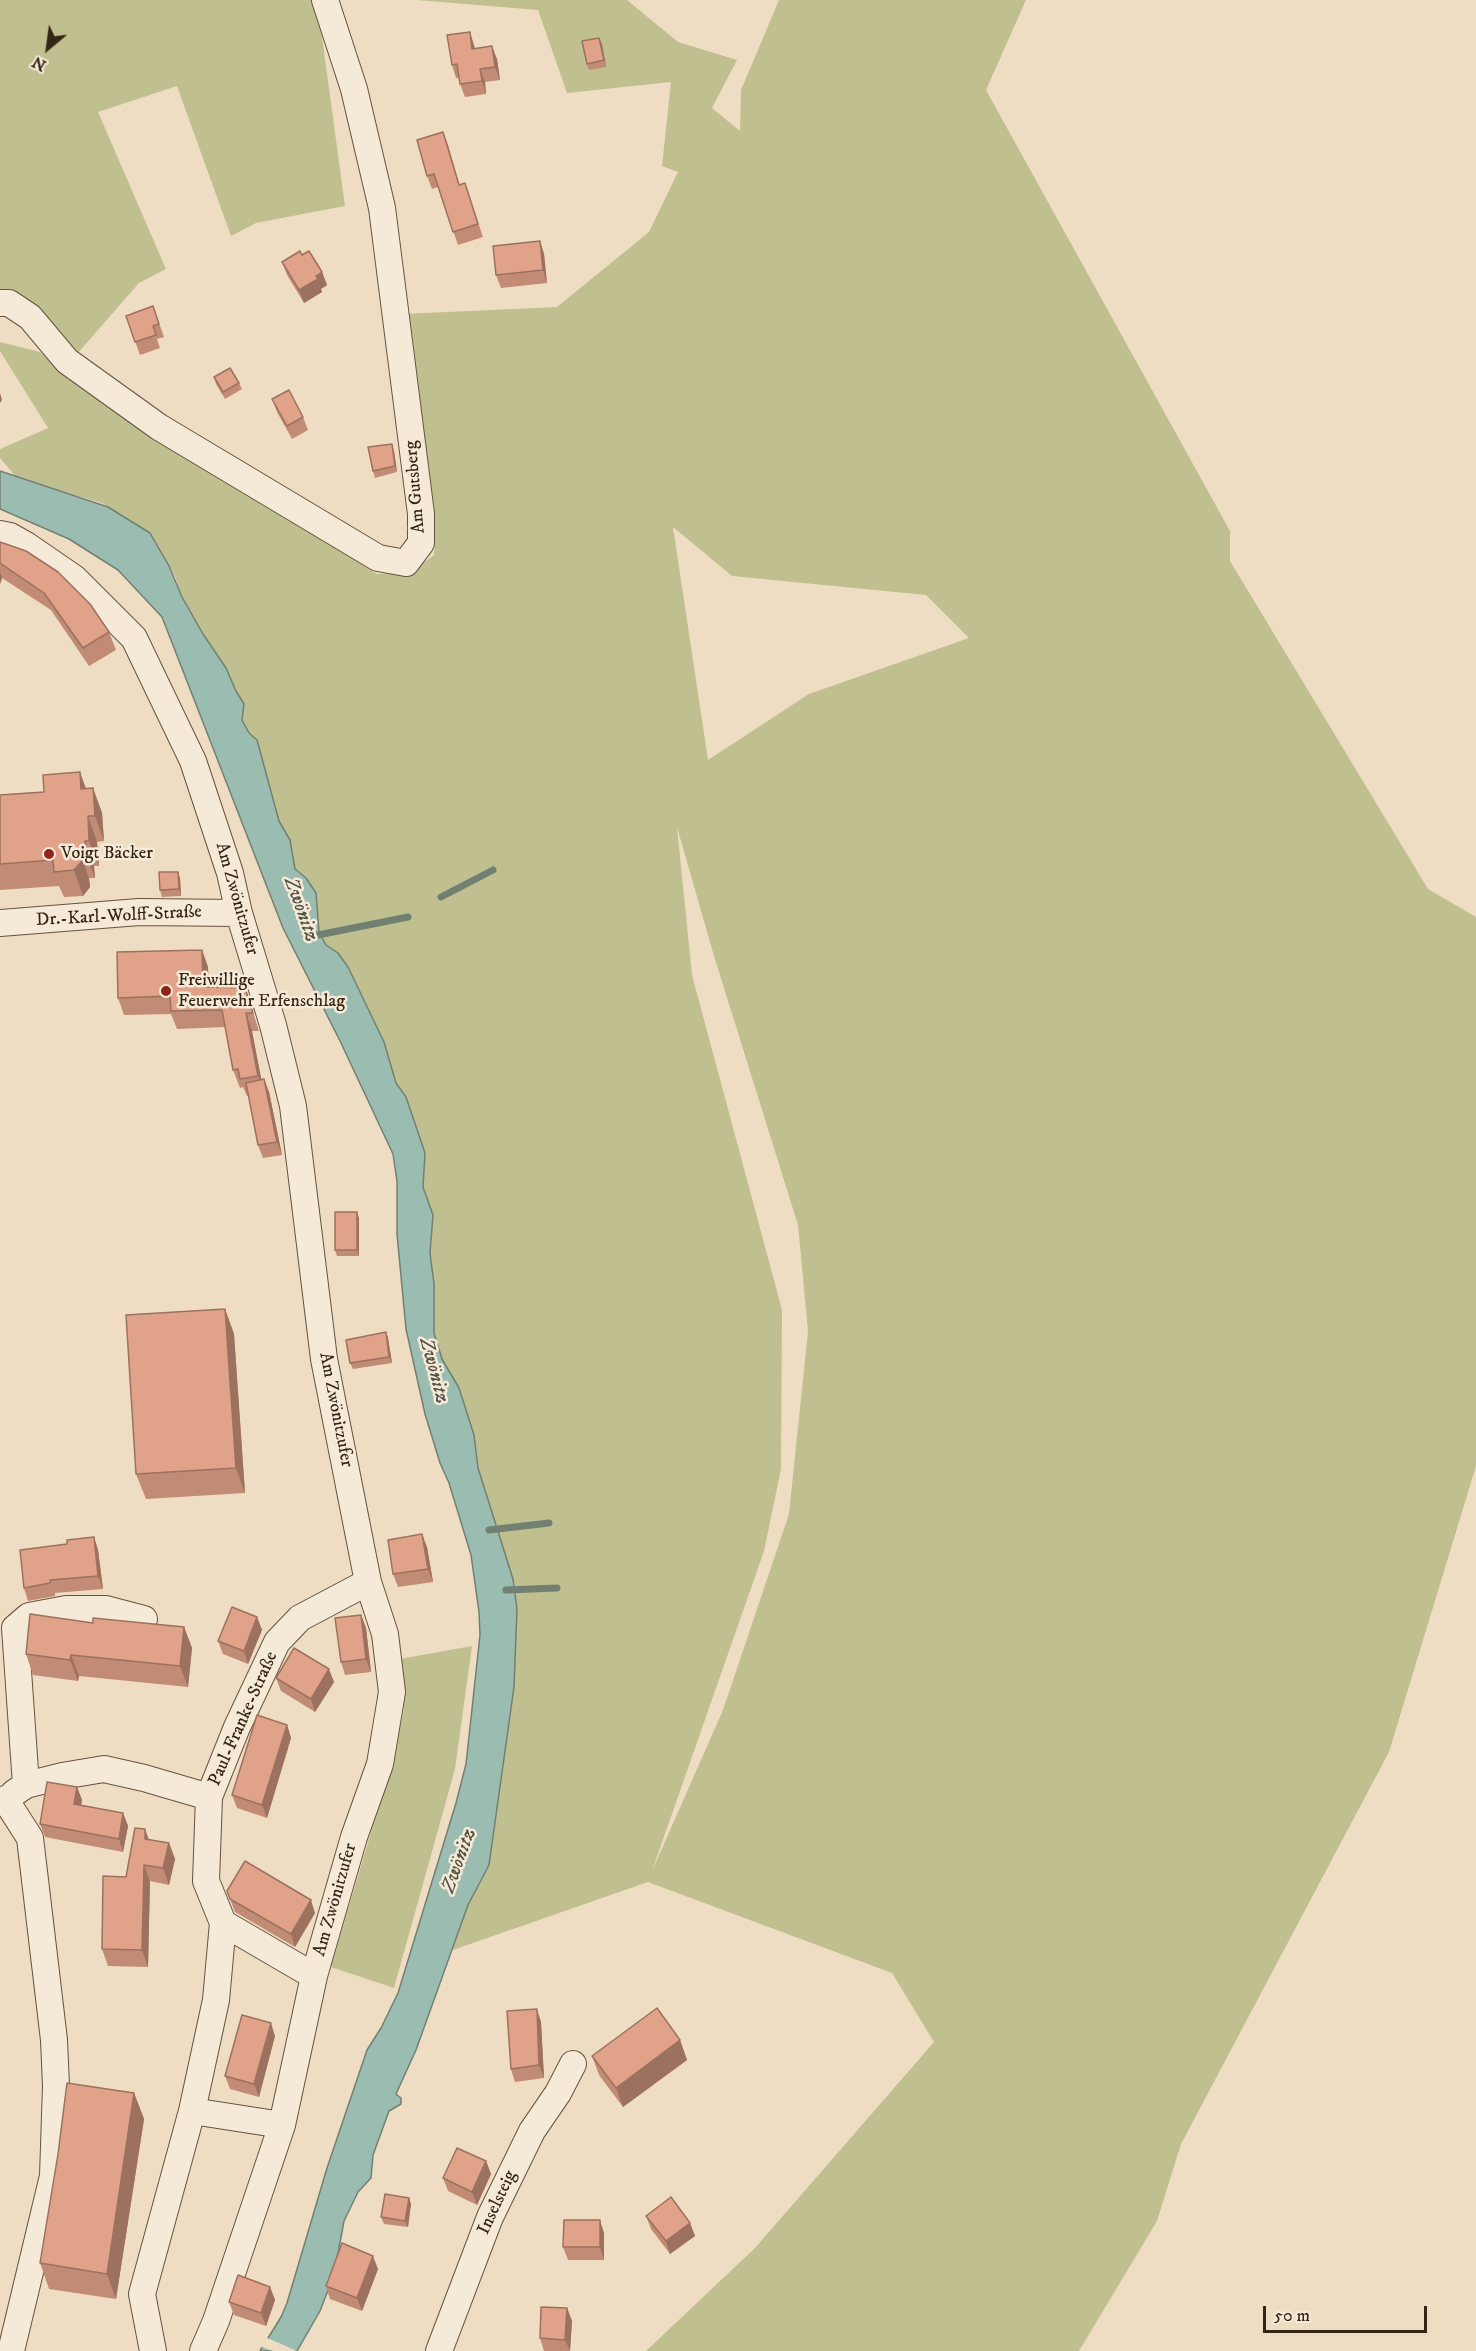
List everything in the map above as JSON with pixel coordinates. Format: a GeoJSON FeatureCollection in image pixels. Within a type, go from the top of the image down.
{"type":"FeatureCollection","features":[{"type":"Feature","properties":{"kind":"street","name":"Am Gutsberg"},"geometry":{"type":"LineString","coordinates":[[0,303],[9,303],[30,316],[67,361],[159,428],[378,558],[406,563],[421,543],[421,514],[382,208],[354,89],[325,0]]}},
{"type":"Feature","properties":{"kind":"street","name":"Am Zwönitzufer"},"geometry":{"type":"LineString","coordinates":[[0,534],[26,544],[74,578],[134,638],[194,761],[230,873],[239,913],[273,1025],[293,1106],[324,1359],[368,1582],[385,1634],[392,1692],[380,1764],[354,1837],[314,1976],[282,2125],[216,2321],[203,2351]]}},
{"type":"Feature","properties":{"kind":"street","name":"Dr.-Karl-Wolff-Straße"},"geometry":{"type":"LineString","coordinates":[[0,923],[140,912],[239,913]]}},
{"type":"Feature","properties":{"kind":"street","name":"Paul-Franke-Straße"},"geometry":{"type":"LineString","coordinates":[[223,1923],[206,1881],[209,1797],[237,1727],[278,1642],[300,1618],[368,1582]]}},
{"type":"Feature","properties":{"kind":"street"},"geometry":{"type":"LineString","coordinates":[[11,2351],[53,2176],[56,2086],[54,2040],[30,1838],[10,1795],[15,1628],[29,1616],[66,1609],[106,1609],[144,1619]]}},
{"type":"Feature","properties":{"kind":"street","name":"Paul-Franke-Straße"},"geometry":{"type":"LineString","coordinates":[[10,1795],[62,1776],[104,1769],[209,1797]]}},
{"type":"Feature","properties":{"kind":"street"},"geometry":{"type":"LineString","coordinates":[[153,2351],[142,2294],[192,2111],[216,2001],[223,1923],[314,1976]]}},
{"type":"Feature","properties":{"kind":"street","name":"Inselsteig"},"geometry":{"type":"LineString","coordinates":[[439,2351],[490,2217],[532,2130],[558,2093],[573,2064]]}},
{"type":"Feature","properties":{"kind":"street"},"geometry":{"type":"LineString","coordinates":[[192,2111],[282,2125]]}},
{"type":"Feature","properties":{"kind":"shaded area"},"geometry":{"type":"Polygon","coordinates":[[[0,0],[317,0],[345,206],[256,223],[231,236],[177,86],[98,112],[166,269],[139,283],[77,354],[0,308],[0,0]]]}},
{"type":"Feature","properties":{"kind":"shaded area"},"geometry":{"type":"Polygon","coordinates":[[[417,0],[627,0],[678,42],[737,60],[712,108],[740,131],[741,90],[779,0],[1026,0],[986,90],[1230,531],[1230,561],[1428,889],[1476,917],[1476,1466],[1389,1752],[1181,2144],[1157,2221],[1079,2351],[646,2351],[755,2248],[934,2042],[892,1973],[648,1882],[450,1951],[468,1905],[489,1865],[514,1687],[517,1609],[513,1579],[478,1468],[474,1435],[459,1388],[442,1359],[434,1333],[434,1284],[430,1253],[433,1215],[423,1187],[425,1153],[406,1097],[396,1083],[384,1042],[348,967],[338,954],[326,945],[319,932],[318,919],[306,878],[295,869],[290,840],[279,821],[257,740],[249,733],[242,720],[244,704],[226,668],[182,597],[175,576],[150,533],[102,503],[17,478],[0,458],[0,449],[48,428],[0,351],[0,342],[40,352],[82,387],[377,574],[410,573],[434,555],[435,520],[381,315],[557,307],[649,232],[678,172],[662,166],[671,82],[567,93],[538,10],[417,0]],[[673,527],[708,760],[809,694],[969,638],[926,595],[732,576],[673,527]],[[677,827],[692,975],[782,1310],[781,1469],[764,1551],[652,1871],[723,1710],[789,1514],[808,1331],[798,1225],[714,956],[677,827]]]}},
{"type":"Feature","properties":{"kind":"shaded area"},"geometry":{"type":"Polygon","coordinates":[[[472,1646],[455,1769],[394,1988],[331,1967],[396,1748],[404,1708],[400,1659],[472,1646]]]}},
{"type":"Feature","properties":{"kind":"water","name":"Zwönitz"},"geometry":{"type":"Polygon","coordinates":[[[0,471],[108,507],[150,533],[169,566],[182,597],[226,668],[244,704],[242,720],[249,733],[257,740],[279,821],[290,840],[295,869],[306,878],[316,893],[319,932],[326,945],[338,953],[348,967],[384,1042],[396,1083],[406,1097],[425,1153],[423,1187],[433,1215],[430,1253],[434,1284],[434,1333],[442,1359],[459,1388],[474,1435],[478,1468],[513,1579],[517,1609],[514,1687],[489,1865],[468,1905],[416,2050],[396,2094],[401,2098],[401,2104],[389,2111],[373,2155],[371,2178],[358,2192],[344,2221],[334,2275],[320,2311],[297,2351],[260,2351],[287,2303],[327,2168],[367,2050],[398,1993],[466,1764],[480,1635],[471,1555],[425,1414],[406,1329],[397,1234],[397,1181],[393,1154],[341,1043],[283,928],[162,617],[118,570],[69,539],[0,509],[0,471]]]}},
{"type":"Feature","properties":{"kind":"pier"},"geometry":{"type":"Polygon","coordinates":[[[265,2337],[297,2351],[273,2351],[259,2346],[265,2337]]]}},
{"type":"Feature","properties":{"kind":"building"},"geometry":{"type":"Polygon","coordinates":[[[470,32],[472,49],[492,46],[495,67],[480,69],[482,81],[460,84],[457,64],[452,65],[447,35],[470,32]]]}},
{"type":"Feature","properties":{"kind":"building"},"geometry":{"type":"Polygon","coordinates":[[[599,38],[604,60],[587,64],[582,41],[599,38]]]}},
{"type":"Feature","properties":{"kind":"building"},"geometry":{"type":"Polygon","coordinates":[[[443,132],[459,185],[465,183],[478,224],[453,232],[434,174],[427,176],[417,140],[443,132]]]}},
{"type":"Feature","properties":{"kind":"building"},"geometry":{"type":"Polygon","coordinates":[[[540,241],[543,270],[496,275],[493,246],[540,241]]]}},
{"type":"Feature","properties":{"kind":"building"},"geometry":{"type":"Polygon","coordinates":[[[300,251],[302,255],[309,251],[322,272],[316,276],[318,279],[299,290],[282,262],[300,251]]]}},
{"type":"Feature","properties":{"kind":"building"},"geometry":{"type":"Polygon","coordinates":[[[153,306],[159,324],[153,326],[156,335],[135,342],[126,316],[153,306]]]}},
{"type":"Feature","properties":{"kind":"building"},"geometry":{"type":"Polygon","coordinates":[[[230,368],[239,383],[223,392],[214,377],[230,368]]]}},
{"type":"Feature","properties":{"kind":"building"},"geometry":{"type":"Polygon","coordinates":[[[289,390],[303,417],[287,426],[272,399],[289,390]]]}},
{"type":"Feature","properties":{"kind":"building"},"geometry":{"type":"Polygon","coordinates":[[[392,444],[395,466],[373,471],[368,447],[392,444]]]}},
{"type":"Feature","properties":{"kind":"building"},"geometry":{"type":"Polygon","coordinates":[[[0,542],[26,551],[58,572],[90,604],[109,632],[83,648],[44,593],[0,563],[0,542]]]}},
{"type":"Feature","properties":{"kind":"building","name":"Voigt Bäcker"},"geometry":{"type":"Polygon","coordinates":[[[80,772],[81,789],[93,788],[95,816],[88,816],[89,841],[85,841],[85,852],[80,853],[81,862],[74,870],[54,872],[53,860],[0,864],[0,795],[44,792],[43,775],[80,772]]]}},
{"type":"Feature","properties":{"kind":"building"},"geometry":{"type":"Polygon","coordinates":[[[159,872],[178,872],[179,889],[160,890],[159,872]]]}},
{"type":"Feature","properties":{"kind":"building"},"geometry":{"type":"Polygon","coordinates":[[[202,950],[203,987],[245,988],[253,1013],[246,1013],[258,1076],[240,1079],[238,1069],[233,1070],[222,1010],[171,1011],[170,996],[118,998],[117,952],[202,950]]]}},
{"type":"Feature","properties":{"kind":"building"},"geometry":{"type":"Polygon","coordinates":[[[264,1079],[277,1142],[258,1145],[246,1083],[264,1079]]]}},
{"type":"Feature","properties":{"kind":"building"},"geometry":{"type":"Polygon","coordinates":[[[335,1212],[357,1212],[357,1250],[335,1250],[335,1212]]]}},
{"type":"Feature","properties":{"kind":"building"},"geometry":{"type":"Polygon","coordinates":[[[225,1309],[236,1468],[136,1474],[126,1315],[225,1309]]]}},
{"type":"Feature","properties":{"kind":"building"},"geometry":{"type":"Polygon","coordinates":[[[386,1332],[389,1357],[350,1363],[346,1340],[386,1332]]]}},
{"type":"Feature","properties":{"kind":"building"},"geometry":{"type":"Polygon","coordinates":[[[422,1534],[428,1569],[393,1574],[388,1540],[422,1534]]]}},
{"type":"Feature","properties":{"kind":"building"},"geometry":{"type":"Polygon","coordinates":[[[94,1537],[98,1576],[50,1580],[50,1583],[24,1588],[20,1550],[67,1544],[67,1540],[94,1537]]]}},
{"type":"Feature","properties":{"kind":"building"},"geometry":{"type":"Polygon","coordinates":[[[232,1607],[257,1617],[244,1651],[218,1641],[232,1607]]]}},
{"type":"Feature","properties":{"kind":"building"},"geometry":{"type":"Polygon","coordinates":[[[30,1614],[93,1623],[93,1618],[184,1627],[180,1666],[71,1655],[70,1660],[26,1654],[30,1614]]]}},
{"type":"Feature","properties":{"kind":"building"},"geometry":{"type":"Polygon","coordinates":[[[361,1615],[366,1659],[341,1662],[335,1618],[361,1615]]]}},
{"type":"Feature","properties":{"kind":"building"},"geometry":{"type":"Polygon","coordinates":[[[294,1648],[329,1669],[311,1699],[276,1678],[294,1648]]]}},
{"type":"Feature","properties":{"kind":"building"},"geometry":{"type":"Polygon","coordinates":[[[257,1715],[287,1725],[262,1805],[232,1795],[257,1715]]]}},
{"type":"Feature","properties":{"kind":"building"},"geometry":{"type":"Polygon","coordinates":[[[47,1782],[77,1787],[74,1804],[123,1813],[119,1839],[40,1824],[47,1782]]]}},
{"type":"Feature","properties":{"kind":"building"},"geometry":{"type":"Polygon","coordinates":[[[135,1828],[145,1829],[145,1839],[169,1843],[163,1868],[144,1865],[142,1950],[102,1949],[103,1876],[126,1877],[135,1828]]]}},
{"type":"Feature","properties":{"kind":"building"},"geometry":{"type":"Polygon","coordinates":[[[245,1861],[311,1900],[291,1934],[230,1899],[227,1891],[245,1861]]]}},
{"type":"Feature","properties":{"kind":"building"},"geometry":{"type":"Polygon","coordinates":[[[657,2008],[680,2040],[616,2088],[592,2056],[657,2008]]]}},
{"type":"Feature","properties":{"kind":"building"},"geometry":{"type":"Polygon","coordinates":[[[537,2009],[539,2065],[511,2069],[507,2011],[537,2009]]]}},
{"type":"Feature","properties":{"kind":"building"},"geometry":{"type":"Polygon","coordinates":[[[242,2015],[271,2023],[254,2084],[225,2076],[242,2015]]]}},
{"type":"Feature","properties":{"kind":"building"},"geometry":{"type":"Polygon","coordinates":[[[67,2083],[134,2093],[107,2274],[40,2263],[67,2083]]]}},
{"type":"Feature","properties":{"kind":"building"},"geometry":{"type":"Polygon","coordinates":[[[457,2148],[486,2161],[472,2192],[443,2178],[457,2148]]]}},
{"type":"Feature","properties":{"kind":"building"},"geometry":{"type":"Polygon","coordinates":[[[385,2194],[409,2198],[405,2221],[381,2217],[385,2194]]]}},
{"type":"Feature","properties":{"kind":"building"},"geometry":{"type":"Polygon","coordinates":[[[671,2197],[690,2223],[666,2241],[646,2216],[671,2197]]]}},
{"type":"Feature","properties":{"kind":"building"},"geometry":{"type":"Polygon","coordinates":[[[564,2220],[600,2220],[600,2247],[563,2247],[564,2220]]]}},
{"type":"Feature","properties":{"kind":"building"},"geometry":{"type":"Polygon","coordinates":[[[342,2243],[373,2256],[357,2298],[326,2286],[342,2243]]]}},
{"type":"Feature","properties":{"kind":"building"},"geometry":{"type":"Polygon","coordinates":[[[238,2275],[270,2287],[261,2313],[229,2302],[238,2275]]]}},
{"type":"Feature","properties":{"kind":"building"},"geometry":{"type":"Polygon","coordinates":[[[541,2307],[567,2308],[565,2340],[540,2338],[541,2307]]]}},
{"type":"Feature","properties":{"kind":"waterway"},"geometry":{"type":"LineString","coordinates":[[441,897],[493,870]]}},
{"type":"Feature","properties":{"kind":"waterway","name":"Zwönitz"},"geometry":{"type":"LineString","coordinates":[[313,936],[408,917]]}},
{"type":"Feature","properties":{"kind":"waterway"},"geometry":{"type":"LineString","coordinates":[[489,1530],[549,1523]]}},
{"type":"Feature","properties":{"kind":"waterway"},"geometry":{"type":"LineString","coordinates":[[506,1590],[557,1588]]}},
{"type":"Feature","properties":{"kind":"place","name":"Voigt Bäcker"},"geometry":{"type":"Point","coordinates":[49,854]}},
{"type":"Feature","properties":{"kind":"place","name":"Freiwillige Feuerwehr Erfenschlag"},"geometry":{"type":"Point","coordinates":[166,991]}}]}
